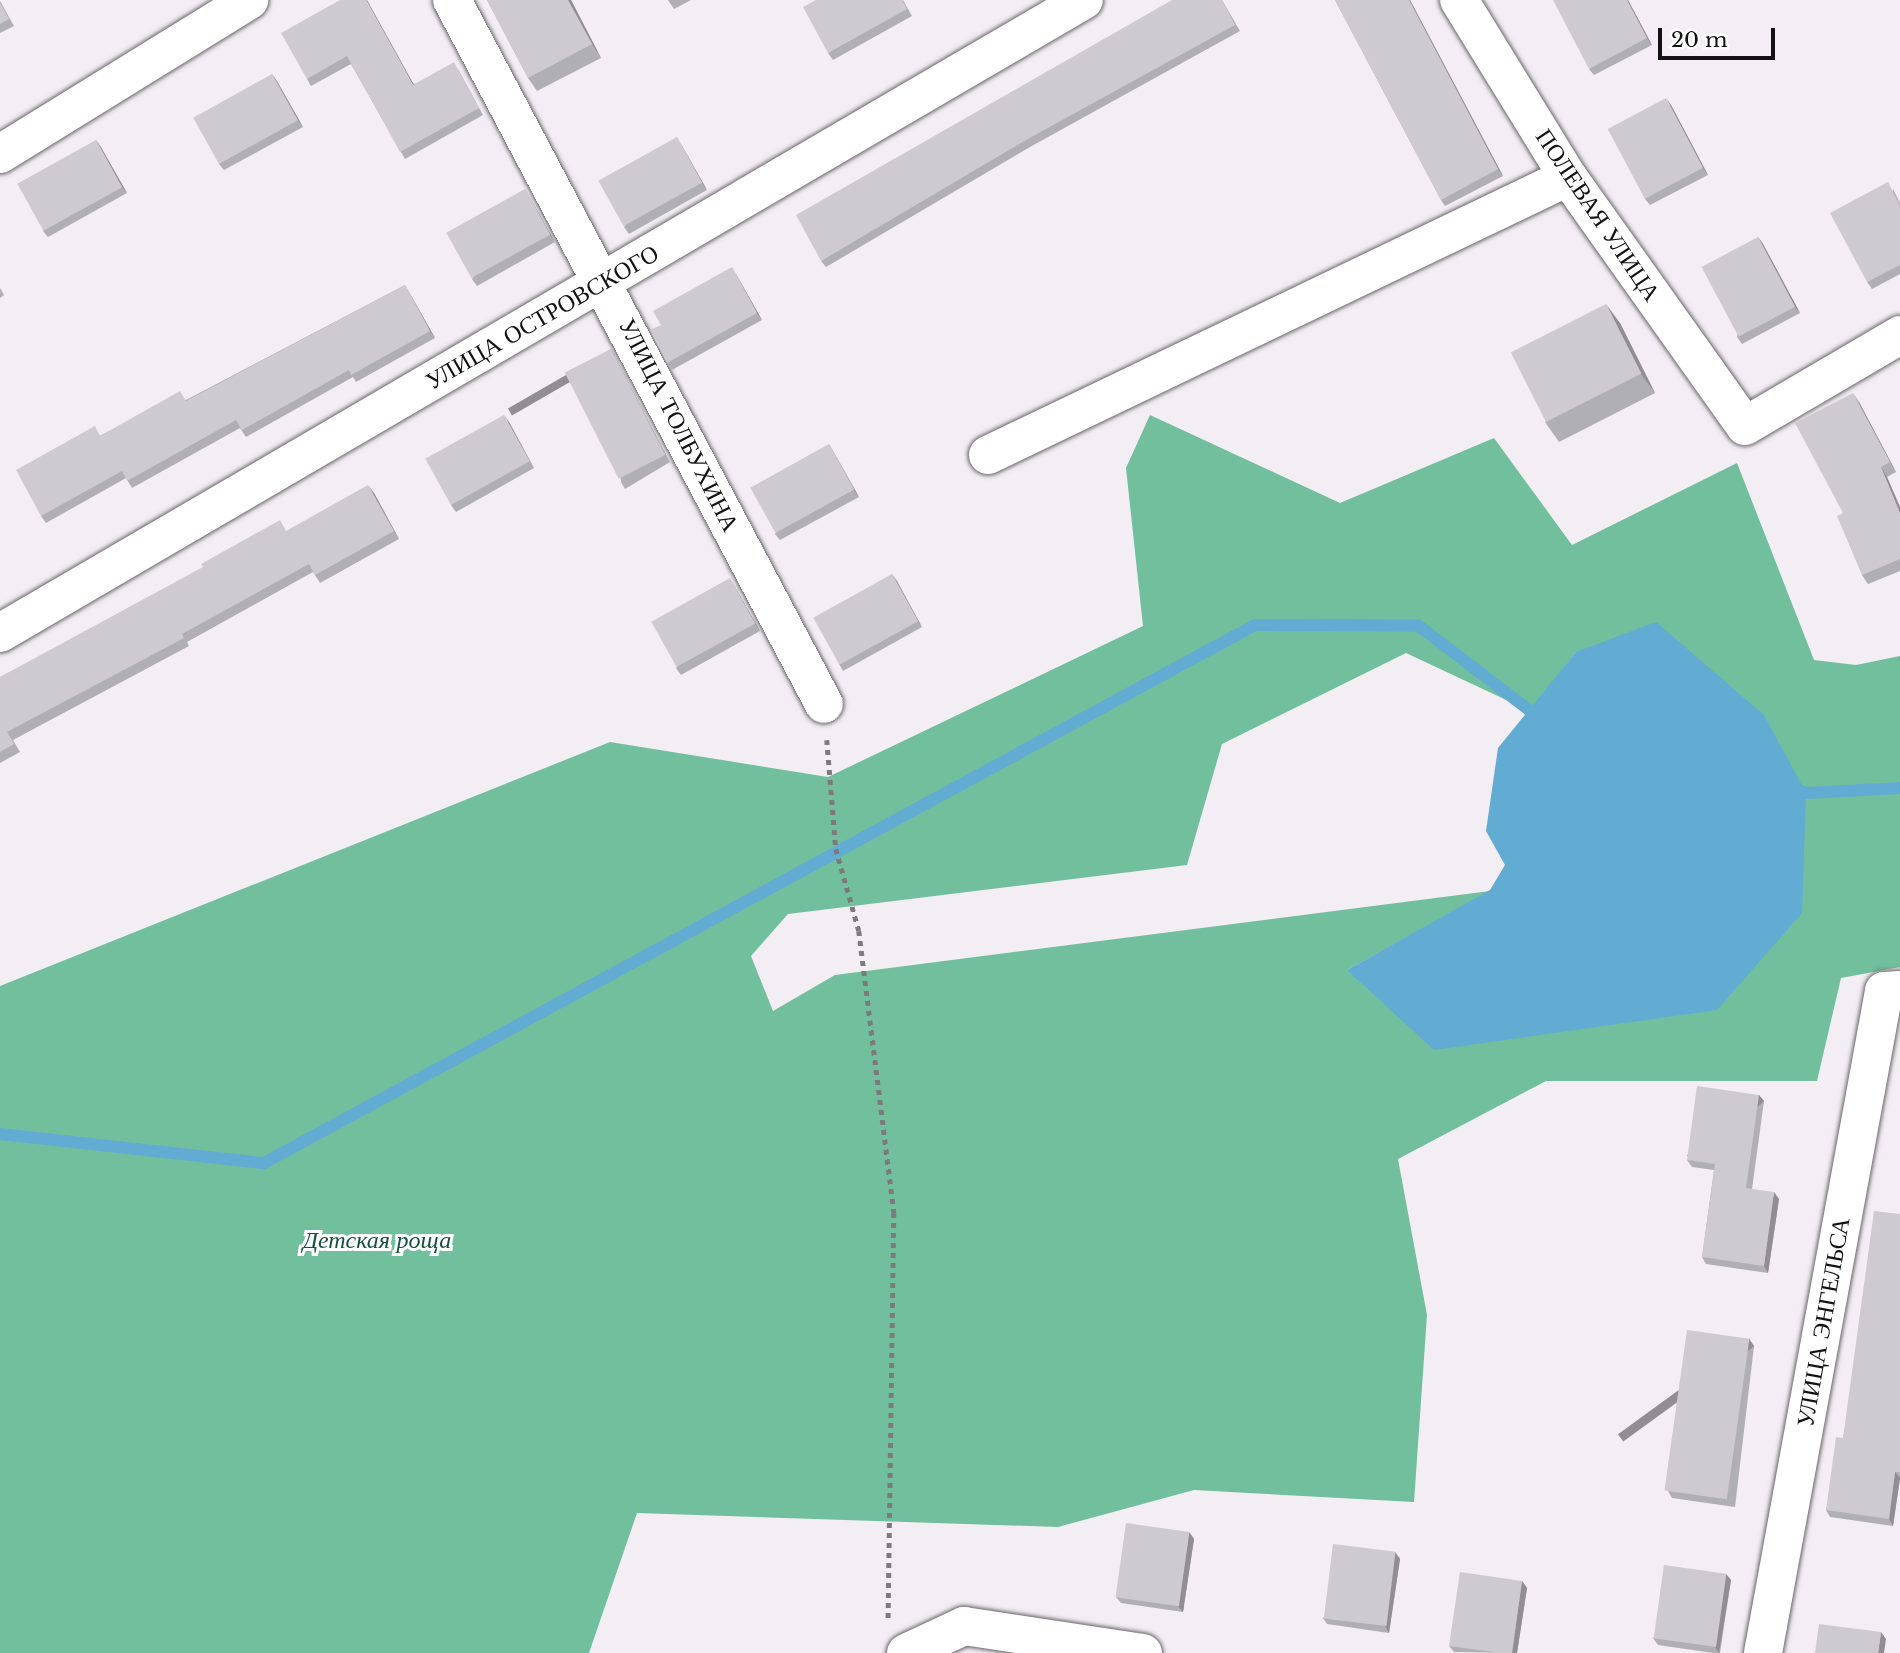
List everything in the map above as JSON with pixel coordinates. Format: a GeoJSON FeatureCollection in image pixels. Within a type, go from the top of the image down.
{"type":"FeatureCollection","features":[{"type":"Feature","properties":{"kind":"street"},"geometry":{"type":"LineString","coordinates":[[0,154],[249,0]]}},
{"type":"Feature","properties":{"kind":"street","name":"УЛИЦА ТОЛБУХИНА"},"geometry":{"type":"LineString","coordinates":[[452,0],[604,282],[824,704]]}},
{"type":"Feature","properties":{"kind":"street","name":"УЛИЦА ОСТРОВСКОГО"},"geometry":{"type":"LineString","coordinates":[[0,633],[1084,0]]}},
{"type":"Feature","properties":{"kind":"street","name":"ПОЛЕВАЯ УЛИЦА"},"geometry":{"type":"LineString","coordinates":[[1459,0],[1568,177],[1745,426],[1900,335]]}},
{"type":"Feature","properties":{"kind":"street"},"geometry":{"type":"LineString","coordinates":[[988,454],[1568,177]]}},
{"type":"Feature","properties":{"kind":"street","name":"УЛИЦА ЭНГЕЛЬСА"},"geometry":{"type":"LineString","coordinates":[[1763,1653],[1892,990]]}},
{"type":"Feature","properties":{"kind":"street"},"geometry":{"type":"LineString","coordinates":[[897,1639],[964,1626],[1143,1653]]}},
{"type":"Feature","properties":{"kind":"path"},"geometry":{"type":"LineString","coordinates":[[824,704],[836,849],[859,931],[894,1213],[897,1639]]}},
{"type":"Feature","properties":{"kind":"green space","name":"Детская роща"},"geometry":{"type":"Polygon","coordinates":[[[1150,415],[1340,503],[1494,438],[1572,545],[1737,463],[1814,660],[1856,665],[1900,656],[1900,967],[1841,978],[1817,1081],[1546,1081],[1398,1159],[1427,1315],[1414,1502],[1194,1490],[1058,1527],[637,1513],[589,1653],[0,1653],[0,986],[610,742],[828,777],[1143,626],[1126,468],[1150,415]],[[1576,652],[1530,711],[1406,653],[1222,744],[1187,865],[788,914],[751,956],[773,1011],[835,975],[1490,891],[1347,970],[1717,1010],[1576,652]]]}},
{"type":"Feature","properties":{"kind":"water"},"geometry":{"type":"Polygon","coordinates":[[[1656,622],[1764,715],[1806,793],[1802,913],[1717,1010],[1434,1050],[1347,970],[1490,890],[1505,865],[1486,831],[1498,748],[1576,652],[1656,622]]]}},
{"type":"Feature","properties":{"kind":"building"},"geometry":{"type":"Polygon","coordinates":[[[340,0],[366,0],[413,85],[454,62],[479,108],[400,152],[347,56],[307,79],[281,33],[340,0]]]}},
{"type":"Feature","properties":{"kind":"building"},"geometry":{"type":"Polygon","coordinates":[[[487,0],[568,0],[592,44],[528,78],[487,0]]]}},
{"type":"Feature","properties":{"kind":"building"},"geometry":{"type":"Polygon","coordinates":[[[816,0],[902,0],[907,9],[828,53],[803,7],[816,0]]]}},
{"type":"Feature","properties":{"kind":"building"},"geometry":{"type":"Polygon","coordinates":[[[1172,0],[1222,0],[1235,25],[1026,140],[821,261],[796,215],[1172,0]]]}},
{"type":"Feature","properties":{"kind":"building"},"geometry":{"type":"Polygon","coordinates":[[[1335,0],[1409,0],[1498,169],[1441,200],[1335,0]]]}},
{"type":"Feature","properties":{"kind":"building"},"geometry":{"type":"Polygon","coordinates":[[[1553,0],[1627,0],[1647,38],[1589,69],[1553,0]]]}},
{"type":"Feature","properties":{"kind":"building"},"geometry":{"type":"Polygon","coordinates":[[[0,3],[9,19],[0,24],[0,3]]]}},
{"type":"Feature","properties":{"kind":"building"},"geometry":{"type":"Polygon","coordinates":[[[272,74],[298,120],[219,164],[193,118],[272,74]]]}},
{"type":"Feature","properties":{"kind":"building"},"geometry":{"type":"Polygon","coordinates":[[[1666,98],[1703,168],[1645,199],[1608,129],[1666,98]]]}},
{"type":"Feature","properties":{"kind":"building"},"geometry":{"type":"Polygon","coordinates":[[[677,137],[702,182],[623,226],[598,181],[677,137]]]}},
{"type":"Feature","properties":{"kind":"building"},"geometry":{"type":"Polygon","coordinates":[[[96,140],[122,187],[43,231],[17,184],[96,140]]]}},
{"type":"Feature","properties":{"kind":"building"},"geometry":{"type":"Polygon","coordinates":[[[1888,182],[1900,206],[1900,265],[1867,282],[1830,213],[1888,182]]]}},
{"type":"Feature","properties":{"kind":"building"},"geometry":{"type":"Polygon","coordinates":[[[525,189],[550,234],[471,278],[446,233],[525,189]]]}},
{"type":"Feature","properties":{"kind":"building"},"geometry":{"type":"Polygon","coordinates":[[[1758,237],[1795,307],[1739,337],[1701,267],[1758,237]]]}},
{"type":"Feature","properties":{"kind":"building"},"geometry":{"type":"Polygon","coordinates":[[[732,267],[757,313],[667,363],[650,330],[661,325],[653,311],[732,267]]]}},
{"type":"Feature","properties":{"kind":"building"},"geometry":{"type":"Polygon","coordinates":[[[405,285],[430,331],[351,375],[349,370],[242,430],[236,420],[127,481],[122,471],[41,516],[16,470],[95,426],[100,436],[180,391],[186,401],[405,285]]]}},
{"type":"Feature","properties":{"kind":"building"},"geometry":{"type":"Polygon","coordinates":[[[1606,304],[1641,373],[1546,422],[1511,353],[1606,304]]]}},
{"type":"Feature","properties":{"kind":"building"},"geometry":{"type":"Polygon","coordinates":[[[611,349],[665,455],[619,479],[565,373],[611,349]]]}},
{"type":"Feature","properties":{"kind":"building"},"geometry":{"type":"Polygon","coordinates":[[[1853,393],[1890,462],[1881,467],[1900,513],[1900,559],[1862,575],[1837,516],[1843,513],[1795,423],[1853,393]]]}},
{"type":"Feature","properties":{"kind":"building"},"geometry":{"type":"Polygon","coordinates":[[[504,415],[530,461],[451,505],[425,459],[504,415]]]}},
{"type":"Feature","properties":{"kind":"building"},"geometry":{"type":"Polygon","coordinates":[[[829,444],[854,489],[775,533],[750,488],[829,444]]]}},
{"type":"Feature","properties":{"kind":"building"},"geometry":{"type":"Polygon","coordinates":[[[368,485],[394,531],[315,575],[309,564],[182,634],[184,638],[7,732],[14,744],[0,752],[0,677],[203,567],[201,564],[280,520],[286,531],[368,485]]]}},
{"type":"Feature","properties":{"kind":"building"},"geometry":{"type":"Polygon","coordinates":[[[892,574],[918,621],[839,665],[813,618],[892,574]]]}},
{"type":"Feature","properties":{"kind":"building"},"geometry":{"type":"Polygon","coordinates":[[[730,578],[755,623],[676,667],[651,622],[730,578]]]}},
{"type":"Feature","properties":{"kind":"building"},"geometry":{"type":"Polygon","coordinates":[[[1697,1086],[1759,1095],[1746,1188],[1774,1192],[1764,1266],[1702,1257],[1715,1164],[1687,1160],[1697,1086]]]}},
{"type":"Feature","properties":{"kind":"building"},"geometry":{"type":"Polygon","coordinates":[[[1874,1211],[1900,1214],[1900,1472],[1895,1472],[1889,1519],[1826,1510],[1836,1437],[1843,1438],[1874,1211]]]}},
{"type":"Feature","properties":{"kind":"building"},"geometry":{"type":"Polygon","coordinates":[[[1687,1330],[1749,1339],[1727,1499],[1664,1490],[1687,1330]]]}},
{"type":"Feature","properties":{"kind":"building"},"geometry":{"type":"Polygon","coordinates":[[[1126,1523],[1189,1532],[1179,1606],[1116,1597],[1126,1523]]]}},
{"type":"Feature","properties":{"kind":"building"},"geometry":{"type":"Polygon","coordinates":[[[1333,1544],[1396,1552],[1386,1626],[1324,1618],[1333,1544]]]}},
{"type":"Feature","properties":{"kind":"building"},"geometry":{"type":"Polygon","coordinates":[[[1664,1565],[1726,1574],[1716,1647],[1654,1638],[1664,1565]]]}},
{"type":"Feature","properties":{"kind":"building"},"geometry":{"type":"Polygon","coordinates":[[[1460,1572],[1522,1581],[1512,1653],[1449,1646],[1460,1572]]]}},
{"type":"Feature","properties":{"kind":"building"},"geometry":{"type":"Polygon","coordinates":[[[1819,1624],[1881,1632],[1878,1653],[1815,1653],[1819,1624]]]}},
{"type":"Feature","properties":{"kind":"waterway"},"geometry":{"type":"LineString","coordinates":[[0,1134],[264,1163],[1255,625],[1419,626],[1530,711],[1544,715]]}},
{"type":"Feature","properties":{"kind":"waterway"},"geometry":{"type":"LineString","coordinates":[[1790,788],[1806,793],[1900,788]]}}]}
